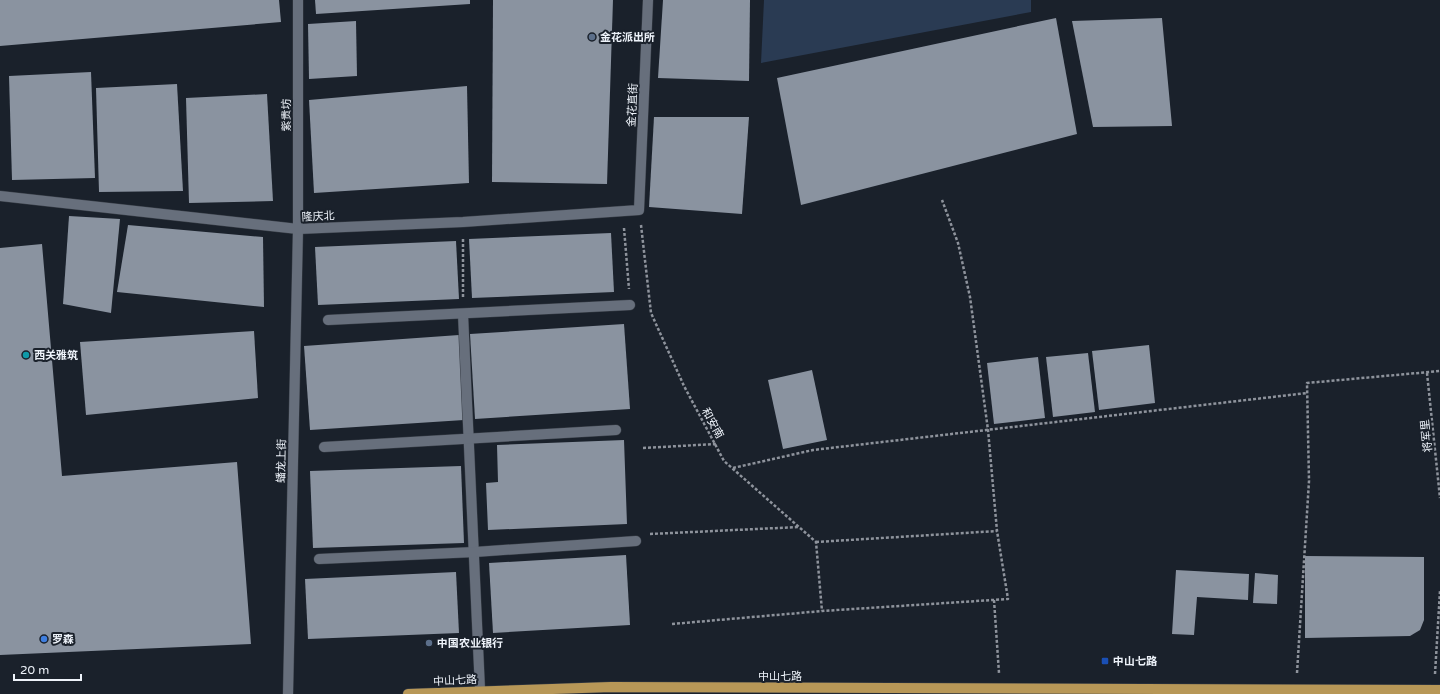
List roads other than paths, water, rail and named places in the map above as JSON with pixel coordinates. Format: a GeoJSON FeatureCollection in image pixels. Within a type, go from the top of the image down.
{"type":"FeatureCollection","features":[{"type":"Feature","properties":{"kind":"main road","name":"中山七路"},"geometry":{"type":"LineString","coordinates":[[408,694],[480,690],[611,687],[1437,690]]}},
{"type":"Feature","properties":{"kind":"street","name":"紫贵坊"},"geometry":{"type":"LineString","coordinates":[[298,0],[298,229]]}},
{"type":"Feature","properties":{"kind":"street","name":"金花直街"},"geometry":{"type":"LineString","coordinates":[[639,210],[648,0]]}},
{"type":"Feature","properties":{"kind":"street","name":"隆庆北"},"geometry":{"type":"LineString","coordinates":[[0,196],[298,229],[463,222],[639,210]]}},
{"type":"Feature","properties":{"kind":"street","name":"蟠龙上街"},"geometry":{"type":"LineString","coordinates":[[288,694],[298,229]]}},
{"type":"Feature","properties":{"kind":"street"},"geometry":{"type":"LineString","coordinates":[[328,320],[630,306]]}},
{"type":"Feature","properties":{"kind":"street"},"geometry":{"type":"LineString","coordinates":[[463,314],[475,552],[480,690]]}},
{"type":"Feature","properties":{"kind":"street"},"geometry":{"type":"LineString","coordinates":[[324,447],[616,430]]}},
{"type":"Feature","properties":{"kind":"street"},"geometry":{"type":"LineString","coordinates":[[319,559],[475,552],[636,541]]}},
{"type":"Feature","properties":{"kind":"place","name":"金花派出所"},"geometry":{"type":"Point","coordinates":[592,37]}},
{"type":"Feature","properties":{"kind":"place","name":"西关雅筑"},"geometry":{"type":"Point","coordinates":[26,355]}},
{"type":"Feature","properties":{"kind":"place","name":"罗森"},"geometry":{"type":"Point","coordinates":[44,639]}},
{"type":"Feature","properties":{"kind":"place","name":"中国农业银行"},"geometry":{"type":"Point","coordinates":[429,643]}},
{"type":"Feature","properties":{"kind":"place","name":"中山七路"},"geometry":{"type":"Point","coordinates":[1105,661]}}]}
